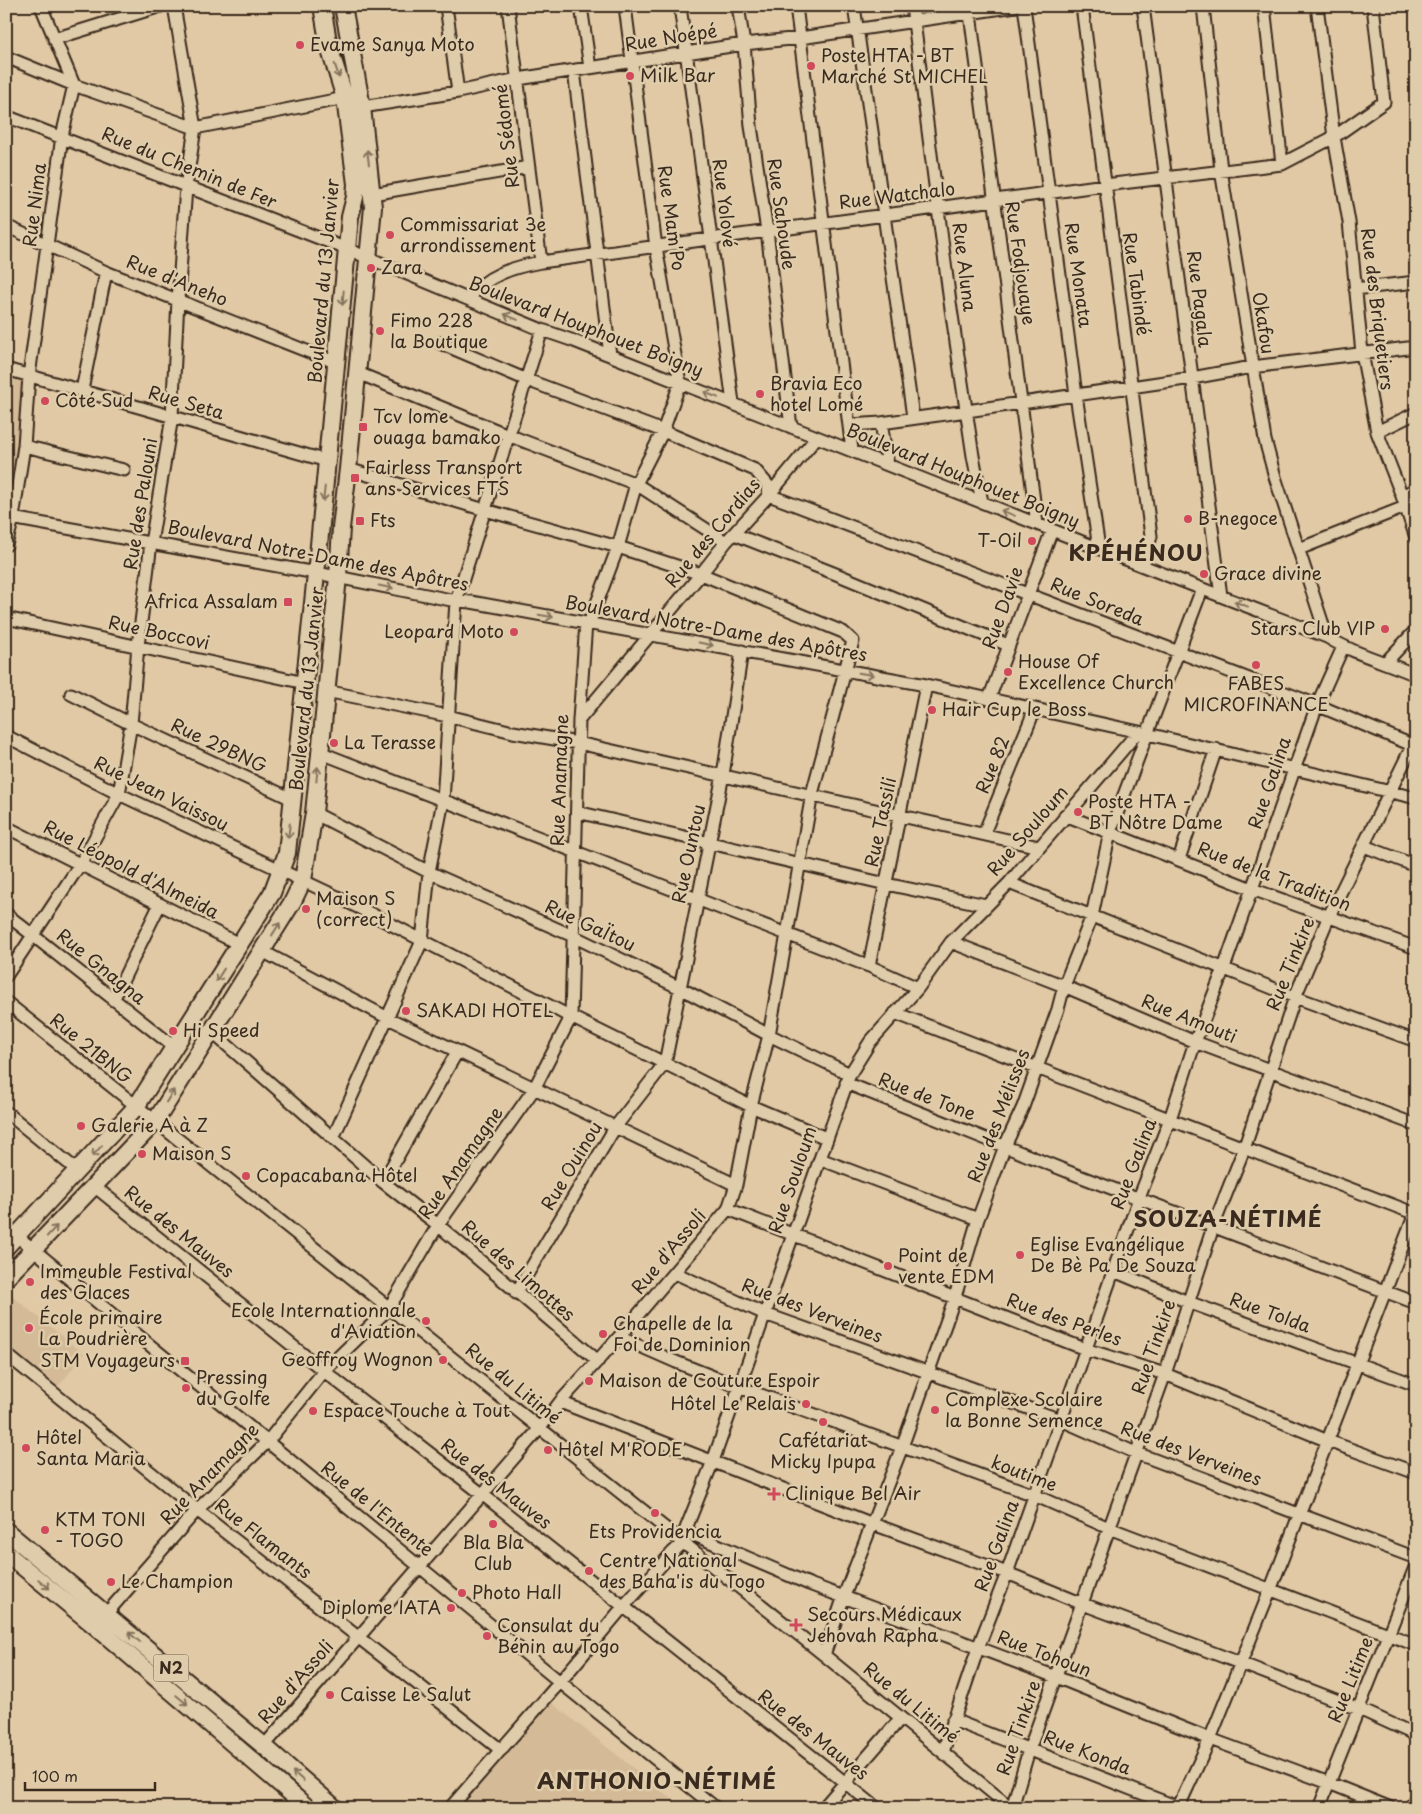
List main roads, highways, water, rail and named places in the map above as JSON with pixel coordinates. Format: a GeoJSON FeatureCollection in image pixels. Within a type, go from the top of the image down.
{"type":"FeatureCollection","features":[{"type":"Feature","properties":{"kind":"highway","name":"Boulevard du 13 Janvier"},"geometry":{"type":"LineString","coordinates":[[6,1278],[155,1122],[293,901],[303,880],[314,813],[358,373],[357,253],[350,217],[356,184],[345,98],[329,47],[322,6]]}},
{"type":"Feature","properties":{"kind":"highway","name":"Boulevard du 13 Janvier"},"geometry":{"type":"LineString","coordinates":[[10,1236],[78,1171],[136,1108],[272,893],[287,853],[337,363],[357,253],[373,207],[362,108],[343,6]]}},
{"type":"Feature","properties":{"kind":"highway","name":"N2"},"geometry":{"type":"LineString","coordinates":[[6,1530],[264,1746],[335,1808]]}},
{"type":"Feature","properties":{"kind":"highway","name":"N2"},"geometry":{"type":"LineString","coordinates":[[6,1553],[94,1625],[308,1808]]}},
{"type":"Feature","properties":{"kind":"place","name":"Evame Sanya Moto"},"geometry":{"type":"Point","coordinates":[300,45]}},
{"type":"Feature","properties":{"kind":"place","name":"Poste HTA - BT Marché St MICHEL"},"geometry":{"type":"Point","coordinates":[811,66]}},
{"type":"Feature","properties":{"kind":"place","name":"Milk Bar"},"geometry":{"type":"Point","coordinates":[630,76]}},
{"type":"Feature","properties":{"kind":"place","name":"Commissariat 3e arrondissement"},"geometry":{"type":"Point","coordinates":[390,235]}},
{"type":"Feature","properties":{"kind":"place","name":"Zara"},"geometry":{"type":"Point","coordinates":[371,268]}},
{"type":"Feature","properties":{"kind":"place","name":"Fimo 228 la Boutique"},"geometry":{"type":"Point","coordinates":[380,331]}},
{"type":"Feature","properties":{"kind":"place","name":"Bravia Eco hotel Lomé"},"geometry":{"type":"Point","coordinates":[760,394]}},
{"type":"Feature","properties":{"kind":"place","name":"Côté Sud"},"geometry":{"type":"Point","coordinates":[45,401]}},
{"type":"Feature","properties":{"kind":"place","name":"Tcv lome ouaga bamako"},"geometry":{"type":"Point","coordinates":[363,427]}},
{"type":"Feature","properties":{"kind":"place","name":"Fairless Transport ans Services FTS"},"geometry":{"type":"Point","coordinates":[355,478]}},
{"type":"Feature","properties":{"kind":"place","name":"B-negoce"},"geometry":{"type":"Point","coordinates":[1188,519]}},
{"type":"Feature","properties":{"kind":"place","name":"Fts"},"geometry":{"type":"Point","coordinates":[360,521]}},
{"type":"Feature","properties":{"kind":"place","name":"T-Oil"},"geometry":{"type":"Point","coordinates":[1032,541]}},
{"type":"Feature","properties":{"kind":"place","name":"Grace divine"},"geometry":{"type":"Point","coordinates":[1204,574]}},
{"type":"Feature","properties":{"kind":"place","name":"Africa Assalam"},"geometry":{"type":"Point","coordinates":[288,602]}},
{"type":"Feature","properties":{"kind":"place","name":"Stars Club VIP"},"geometry":{"type":"Point","coordinates":[1385,629]}},
{"type":"Feature","properties":{"kind":"place","name":"Leopard Moto"},"geometry":{"type":"Point","coordinates":[514,632]}},
{"type":"Feature","properties":{"kind":"place","name":"FABES MICROFINANCE"},"geometry":{"type":"Point","coordinates":[1256,665]}},
{"type":"Feature","properties":{"kind":"place","name":"House Of Excellence Church"},"geometry":{"type":"Point","coordinates":[1008,672]}},
{"type":"Feature","properties":{"kind":"place","name":"Hair Cup le Boss"},"geometry":{"type":"Point","coordinates":[932,710]}},
{"type":"Feature","properties":{"kind":"place","name":"La Terasse"},"geometry":{"type":"Point","coordinates":[334,743]}},
{"type":"Feature","properties":{"kind":"place","name":"Poste HTA - BT Nôtre Dame"},"geometry":{"type":"Point","coordinates":[1078,812]}},
{"type":"Feature","properties":{"kind":"place","name":"Maison S (correct)"},"geometry":{"type":"Point","coordinates":[306,909]}},
{"type":"Feature","properties":{"kind":"place","name":"SAKADI HOTEL"},"geometry":{"type":"Point","coordinates":[406,1011]}},
{"type":"Feature","properties":{"kind":"place","name":"Hi Speed"},"geometry":{"type":"Point","coordinates":[173,1031]}},
{"type":"Feature","properties":{"kind":"place","name":"Galerie A à Z"},"geometry":{"type":"Point","coordinates":[81,1126]}},
{"type":"Feature","properties":{"kind":"place","name":"Maison S"},"geometry":{"type":"Point","coordinates":[142,1154]}},
{"type":"Feature","properties":{"kind":"place","name":"Copacabana Hôtel"},"geometry":{"type":"Point","coordinates":[246,1176]}},
{"type":"Feature","properties":{"kind":"place","name":"Eglise Evangélique De Bè Pa De Souza"},"geometry":{"type":"Point","coordinates":[1020,1255]}},
{"type":"Feature","properties":{"kind":"place","name":"Point de vente EDM"},"geometry":{"type":"Point","coordinates":[888,1266]}},
{"type":"Feature","properties":{"kind":"place","name":"Immeuble Festival des Glaces"},"geometry":{"type":"Point","coordinates":[30,1282]}},
{"type":"Feature","properties":{"kind":"place","name":"Ecole Internationnale d'Aviation"},"geometry":{"type":"Point","coordinates":[426,1321]}},
{"type":"Feature","properties":{"kind":"place","name":"École primaire La Poudrière"},"geometry":{"type":"Point","coordinates":[29,1328]}},
{"type":"Feature","properties":{"kind":"place","name":"Chapelle de la Foi de Dominion"},"geometry":{"type":"Point","coordinates":[603,1334]}},
{"type":"Feature","properties":{"kind":"place","name":"Geoffroy Wognon"},"geometry":{"type":"Point","coordinates":[443,1360]}},
{"type":"Feature","properties":{"kind":"place","name":"STM Voyageurs"},"geometry":{"type":"Point","coordinates":[185,1361]}},
{"type":"Feature","properties":{"kind":"place","name":"Maison de Couture Espoir"},"geometry":{"type":"Point","coordinates":[589,1381]}},
{"type":"Feature","properties":{"kind":"place","name":"Pressing du Golfe"},"geometry":{"type":"Point","coordinates":[186,1388]}},
{"type":"Feature","properties":{"kind":"place","name":"Hôtel Le Relais"},"geometry":{"type":"Point","coordinates":[806,1404]}},
{"type":"Feature","properties":{"kind":"place","name":"Complexe Scolaire la Bonne Semence"},"geometry":{"type":"Point","coordinates":[935,1410]}},
{"type":"Feature","properties":{"kind":"place","name":"Espace Touche à Tout"},"geometry":{"type":"Point","coordinates":[313,1411]}},
{"type":"Feature","properties":{"kind":"place","name":"Cafétariat Micky Ipupa"},"geometry":{"type":"Point","coordinates":[823,1422]}},
{"type":"Feature","properties":{"kind":"place","name":"Hôtel Santa Maria"},"geometry":{"type":"Point","coordinates":[26,1448]}},
{"type":"Feature","properties":{"kind":"place","name":"Hôtel M'RODE"},"geometry":{"type":"Point","coordinates":[548,1450]}},
{"type":"Feature","properties":{"kind":"place","name":"Clinique Bel Air"},"geometry":{"type":"Point","coordinates":[774,1494]}},
{"type":"Feature","properties":{"kind":"place","name":"Ets Providencia"},"geometry":{"type":"Point","coordinates":[655,1513]}},
{"type":"Feature","properties":{"kind":"place","name":"Bla Bla Club"},"geometry":{"type":"Point","coordinates":[493,1524]}},
{"type":"Feature","properties":{"kind":"place","name":"KTM TONI - TOGO"},"geometry":{"type":"Point","coordinates":[45,1530]}},
{"type":"Feature","properties":{"kind":"place","name":"Centre National des Baha'is du Togo"},"geometry":{"type":"Point","coordinates":[589,1571]}},
{"type":"Feature","properties":{"kind":"place","name":"Le Champion"},"geometry":{"type":"Point","coordinates":[111,1582]}},
{"type":"Feature","properties":{"kind":"place","name":"Photo Hall"},"geometry":{"type":"Point","coordinates":[462,1593]}},
{"type":"Feature","properties":{"kind":"place","name":"Diplome IATA"},"geometry":{"type":"Point","coordinates":[451,1608]}},
{"type":"Feature","properties":{"kind":"place","name":"Secours Médicaux Jehovah Rapha"},"geometry":{"type":"Point","coordinates":[796,1625]}},
{"type":"Feature","properties":{"kind":"place","name":"Consulat du Bénin au Togo"},"geometry":{"type":"Point","coordinates":[487,1636]}},
{"type":"Feature","properties":{"kind":"place","name":"Caisse Le Salut"},"geometry":{"type":"Point","coordinates":[330,1695]}},
{"type":"Feature","properties":{"kind":"district","name":"KPÉHÉNOU"},"geometry":{"type":"Point","coordinates":[1136,553]}},
{"type":"Feature","properties":{"kind":"district","name":"SOUZA-NÉTIMÉ"},"geometry":{"type":"Point","coordinates":[1228,1219]}},
{"type":"Feature","properties":{"kind":"district","name":"ANTHONIO-NÉTIMÉ"},"geometry":{"type":"Point","coordinates":[657,1781]}}]}
